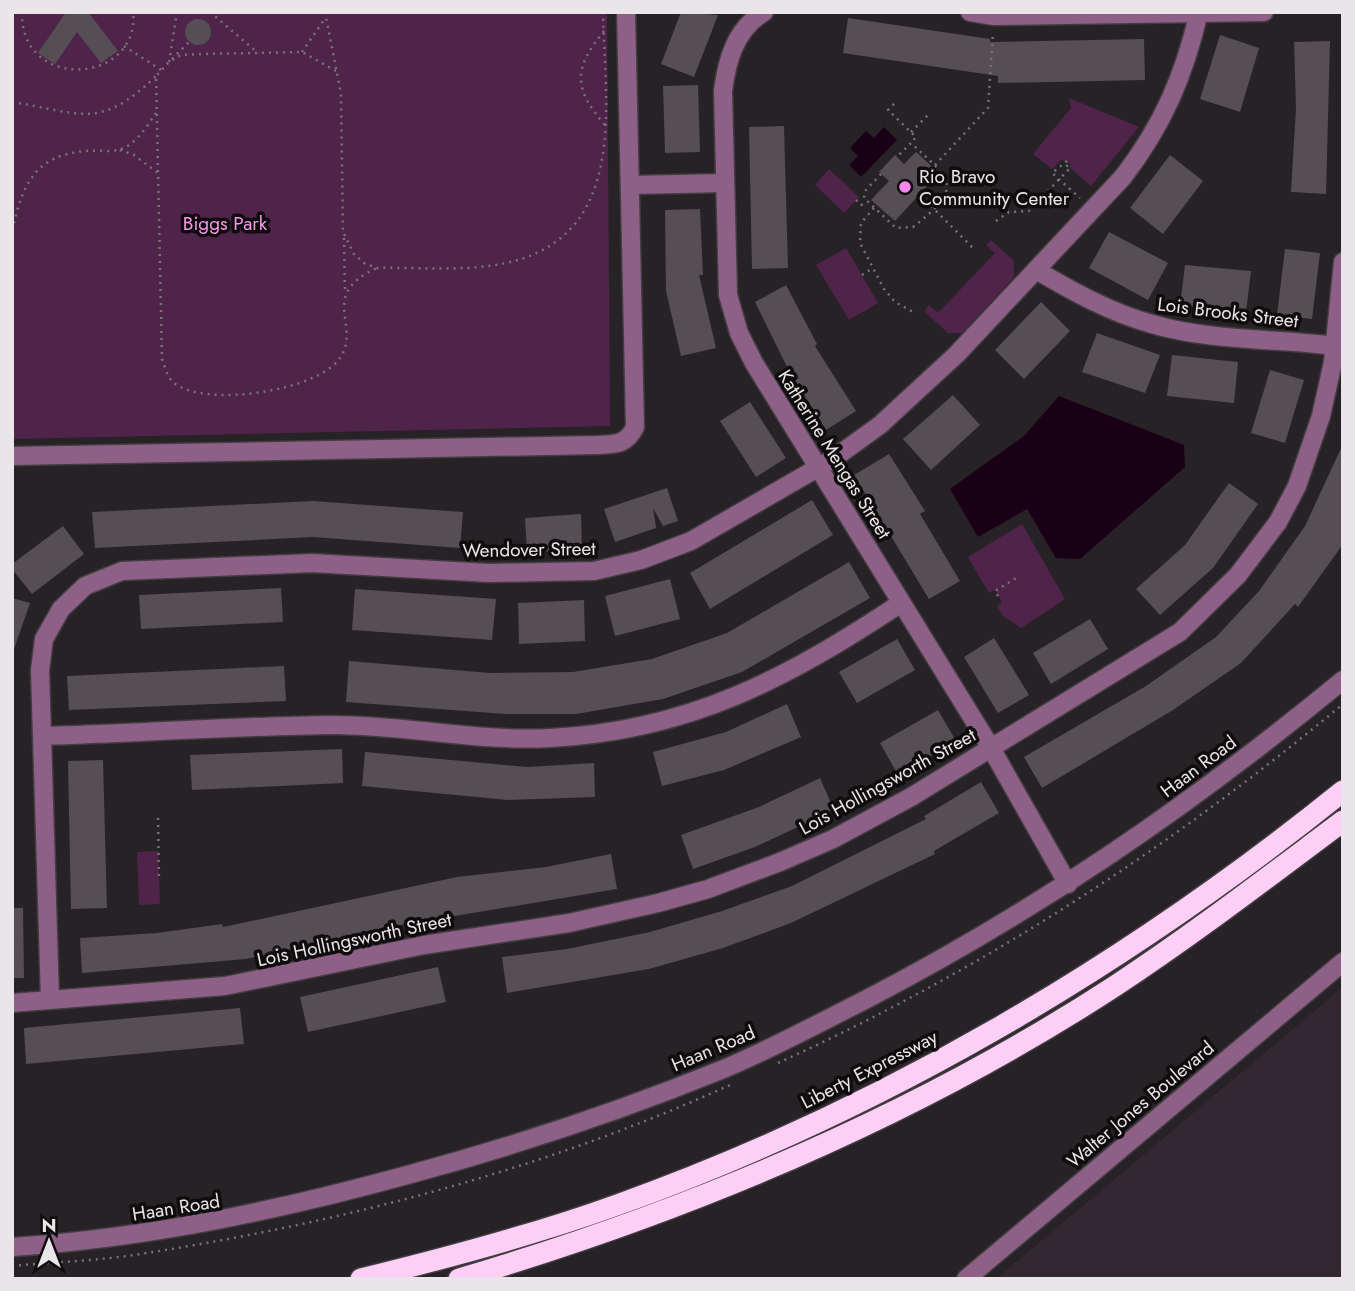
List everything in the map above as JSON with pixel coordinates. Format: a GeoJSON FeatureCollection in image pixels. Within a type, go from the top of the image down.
{"type":"FeatureCollection","features":[{"type":"Feature","properties":{"kind":"highway","name":"Liberty Expressway"},"geometry":{"type":"LineString","coordinates":[[361,1279],[520,1237],[618,1205],[740,1156],[905,1078],[1022,1015],[1118,955],[1206,895],[1343,791]]}},
{"type":"Feature","properties":{"kind":"highway"},"geometry":{"type":"LineString","coordinates":[[459,1279],[539,1255],[679,1206],[813,1149],[960,1077],[1114,986],[1229,908],[1343,821]]}},
{"type":"Feature","properties":{"kind":"street"},"geometry":{"type":"LineString","coordinates":[[12,456],[623,443],[629,439],[635,427],[626,12]]}},
{"type":"Feature","properties":{"kind":"street","name":"Katherine Mengas Street"},"geometry":{"type":"LineString","coordinates":[[764,12],[744,30],[727,62],[723,91],[728,295],[739,333],[754,362],[991,748],[1068,884]]}},
{"type":"Feature","properties":{"kind":"street"},"geometry":{"type":"LineString","coordinates":[[970,12],[994,16],[1264,12]]}},
{"type":"Feature","properties":{"kind":"street","name":"Wendover Street"},"geometry":{"type":"LineString","coordinates":[[51,1000],[40,670],[44,639],[61,609],[85,586],[122,571],[312,563],[489,573],[594,572],[691,541],[820,466],[880,425],[914,396],[1036,270],[1135,161],[1163,116],[1184,72],[1198,13]]}},
{"type":"Feature","properties":{"kind":"street"},"geometry":{"type":"LineString","coordinates":[[631,185],[724,183]]}},
{"type":"Feature","properties":{"kind":"street","name":"Lois Hollingsworth Street"},"geometry":{"type":"LineString","coordinates":[[12,1003],[225,986],[424,945],[569,923],[708,889],[833,839],[991,748],[1180,632],[1238,575],[1278,522],[1297,486],[1321,416],[1339,346],[1343,261]]}},
{"type":"Feature","properties":{"kind":"street","name":"Lois Brooks Street"},"geometry":{"type":"LineString","coordinates":[[1036,270],[1122,315],[1154,325],[1210,334],[1339,346]]}},
{"type":"Feature","properties":{"kind":"street"},"geometry":{"type":"LineString","coordinates":[[43,736],[337,725],[550,738],[620,731],[716,706],[751,691],[797,669],[901,603]]}},
{"type":"Feature","properties":{"kind":"street","name":"Haan Road"},"geometry":{"type":"LineString","coordinates":[[12,1247],[147,1233],[244,1217],[513,1146],[728,1067],[940,961],[1068,884],[1226,773],[1343,680]]}},
{"type":"Feature","properties":{"kind":"street","name":"Walter Jones Boulevard"},"geometry":{"type":"LineString","coordinates":[[966,1279],[1343,962]]}},
{"type":"Feature","properties":{"kind":"path"},"geometry":{"type":"LineString","coordinates":[[22,12],[27,41],[38,56],[54,66],[71,71],[90,70],[107,63],[124,46],[130,35],[133,12]]}},
{"type":"Feature","properties":{"kind":"path"},"geometry":{"type":"LineString","coordinates":[[169,62],[177,12]]}},
{"type":"Feature","properties":{"kind":"path"},"geometry":{"type":"LineString","coordinates":[[198,12],[199,19]]}},
{"type":"Feature","properties":{"kind":"path"},"geometry":{"type":"LineString","coordinates":[[210,12],[243,43],[258,52]]}},
{"type":"Feature","properties":{"kind":"path"},"geometry":{"type":"LineString","coordinates":[[156,76],[162,359],[174,383],[203,394],[259,393],[313,377],[331,367],[344,349],[341,94],[325,12]]}},
{"type":"Feature","properties":{"kind":"path"},"geometry":{"type":"LineString","coordinates":[[344,232],[354,254],[364,264],[377,268],[492,265],[521,259],[541,250],[576,223],[596,192],[605,159],[603,12]]}},
{"type":"Feature","properties":{"kind":"path"},"geometry":{"type":"LineString","coordinates":[[935,166],[989,106],[994,16]]}},
{"type":"Feature","properties":{"kind":"path"},"geometry":{"type":"LineString","coordinates":[[302,52],[317,34],[325,18]]}},
{"type":"Feature","properties":{"kind":"path"},"geometry":{"type":"LineString","coordinates":[[604,31],[581,63],[581,80],[583,97],[606,127]]}},
{"type":"Feature","properties":{"kind":"path"},"geometry":{"type":"LineString","coordinates":[[12,102],[77,115],[97,114],[130,101],[190,41]]}},
{"type":"Feature","properties":{"kind":"path"},"geometry":{"type":"LineString","coordinates":[[124,46],[161,70]]}},
{"type":"Feature","properties":{"kind":"path"},"geometry":{"type":"LineString","coordinates":[[169,62],[181,55],[302,52],[336,71]]}},
{"type":"Feature","properties":{"kind":"path"},"geometry":{"type":"LineString","coordinates":[[894,104],[888,110],[916,137],[897,158]]}},
{"type":"Feature","properties":{"kind":"path"},"geometry":{"type":"LineString","coordinates":[[120,150],[142,134],[156,113]]}},
{"type":"Feature","properties":{"kind":"path"},"geometry":{"type":"LineString","coordinates":[[911,132],[930,113]]}},
{"type":"Feature","properties":{"kind":"path"},"geometry":{"type":"LineString","coordinates":[[881,174],[865,191],[864,198],[897,228],[904,230],[917,224],[949,188],[944,173],[911,143]]}},
{"type":"Feature","properties":{"kind":"path"},"geometry":{"type":"LineString","coordinates":[[12,230],[26,186],[50,159],[68,153],[120,150],[134,155],[158,173]]}},
{"type":"Feature","properties":{"kind":"path"},"geometry":{"type":"LineString","coordinates":[[996,221],[1009,212],[1029,211],[1059,179],[1069,162],[1052,173],[1059,179],[1093,209]]}},
{"type":"Feature","properties":{"kind":"path"},"geometry":{"type":"LineString","coordinates":[[856,200],[861,205],[868,202]]}},
{"type":"Feature","properties":{"kind":"path"},"geometry":{"type":"LineString","coordinates":[[874,207],[863,219],[859,236],[884,289],[895,302],[913,312]]}},
{"type":"Feature","properties":{"kind":"path"},"geometry":{"type":"LineString","coordinates":[[932,207],[973,248]]}},
{"type":"Feature","properties":{"kind":"path"},"geometry":{"type":"LineString","coordinates":[[345,294],[356,280],[377,268]]}},
{"type":"Feature","properties":{"kind":"path"},"geometry":{"type":"LineString","coordinates":[[862,275],[873,268]]}},
{"type":"Feature","properties":{"kind":"path"},"geometry":{"type":"LineString","coordinates":[[998,596],[995,590],[1016,578]]}},
{"type":"Feature","properties":{"kind":"path"},"geometry":{"type":"LineString","coordinates":[[771,1067],[845,1033],[939,984],[1054,917],[1206,812],[1268,766],[1343,704]]}},
{"type":"Feature","properties":{"kind":"path"},"geometry":{"type":"LineString","coordinates":[[158,818],[159,878]]}},
{"type":"Feature","properties":{"kind":"path"},"geometry":{"type":"LineString","coordinates":[[12,1266],[133,1255],[296,1225],[432,1191],[593,1140],[733,1084]]}},
{"type":"Feature","properties":{"kind":"shaded area"},"geometry":{"type":"Polygon","coordinates":[[[884,127],[897,140],[861,177],[849,165],[858,156],[850,148],[866,131],[874,138],[884,127]]]}},
{"type":"Feature","properties":{"kind":"shaded area"},"geometry":{"type":"Polygon","coordinates":[[[1059,396],[1184,445],[1185,467],[1080,559],[1056,558],[1027,509],[978,537],[950,489],[1024,436],[1059,396]]]}},
{"type":"Feature","properties":{"kind":"shaded area"},"geometry":{"type":"Polygon","coordinates":[[[1343,987],[1343,1279],[996,1279],[1343,987]]]}},
{"type":"Feature","properties":{"kind":"green space","name":"Biggs Park"},"geometry":{"type":"Polygon","coordinates":[[[12,12],[607,12],[610,426],[12,439],[12,12]]]}},
{"type":"Feature","properties":{"kind":"green space"},"geometry":{"type":"Polygon","coordinates":[[[1069,98],[1139,127],[1091,186],[1069,167],[1071,164],[1061,160],[1052,169],[1033,154],[1071,108],[1069,98]]]}},
{"type":"Feature","properties":{"kind":"green space"},"geometry":{"type":"Polygon","coordinates":[[[829,169],[859,197],[844,213],[815,185],[829,169]]]}},
{"type":"Feature","properties":{"kind":"green space"},"geometry":{"type":"Polygon","coordinates":[[[991,240],[1014,261],[1014,277],[962,333],[948,333],[924,311],[929,305],[938,313],[995,253],[986,245],[991,240]]]}},
{"type":"Feature","properties":{"kind":"green space"},"geometry":{"type":"Polygon","coordinates":[[[846,248],[878,303],[849,320],[816,265],[846,248]]]}},
{"type":"Feature","properties":{"kind":"green space"},"geometry":{"type":"Polygon","coordinates":[[[1022,524],[1065,599],[1021,628],[1003,616],[997,606],[1002,602],[995,590],[989,593],[968,557],[1022,524]]]}},
{"type":"Feature","properties":{"kind":"green space"},"geometry":{"type":"Polygon","coordinates":[[[158,851],[160,904],[139,905],[137,852],[158,851]]]}},
{"type":"Feature","properties":{"kind":"building"},"geometry":{"type":"Polygon","coordinates":[[[66,12],[88,12],[118,51],[101,63],[77,32],[55,64],[38,53],[66,12]]]}},
{"type":"Feature","properties":{"kind":"building"},"geometry":{"type":"Polygon","coordinates":[[[681,12],[718,15],[694,77],[661,64],[681,12]]]}},
{"type":"Feature","properties":{"kind":"building"},"geometry":{"type":"Polygon","coordinates":[[[848,18],[990,39],[990,42],[1144,39],[1145,80],[998,83],[998,76],[843,53],[848,18]]]}},
{"type":"Feature","properties":{"kind":"building"},"geometry":{"type":"Polygon","coordinates":[[[198,19],[207,23],[211,32],[207,41],[198,45],[189,41],[185,32],[189,23],[198,19]]]}},
{"type":"Feature","properties":{"kind":"building"},"geometry":{"type":"Polygon","coordinates":[[[1220,35],[1259,48],[1240,112],[1200,99],[1220,35]]]}},
{"type":"Feature","properties":{"kind":"building"},"geometry":{"type":"Polygon","coordinates":[[[1330,41],[1326,194],[1291,192],[1296,108],[1294,42],[1330,41]]]}},
{"type":"Feature","properties":{"kind":"building"},"geometry":{"type":"Polygon","coordinates":[[[698,85],[700,152],[665,153],[663,86],[698,85]]]}},
{"type":"Feature","properties":{"kind":"building"},"geometry":{"type":"Polygon","coordinates":[[[784,126],[788,268],[752,269],[749,127],[784,126]]]}},
{"type":"Feature","properties":{"kind":"building","name":"Rio Bravo Community Center"},"geometry":{"type":"Polygon","coordinates":[[[916,152],[939,173],[895,221],[871,200],[889,181],[879,172],[895,155],[904,164],[916,152]]]}},
{"type":"Feature","properties":{"kind":"building"},"geometry":{"type":"Polygon","coordinates":[[[1170,155],[1203,181],[1163,234],[1130,208],[1170,155]]]}},
{"type":"Feature","properties":{"kind":"building"},"geometry":{"type":"Polygon","coordinates":[[[700,209],[703,275],[699,275],[716,348],[681,356],[666,291],[665,210],[700,209]]]}},
{"type":"Feature","properties":{"kind":"building"},"geometry":{"type":"Polygon","coordinates":[[[1109,232],[1168,263],[1148,300],[1089,268],[1109,232]]]}},
{"type":"Feature","properties":{"kind":"building"},"geometry":{"type":"Polygon","coordinates":[[[1285,249],[1320,253],[1312,319],[1277,315],[1285,249]]]}},
{"type":"Feature","properties":{"kind":"building"},"geometry":{"type":"Polygon","coordinates":[[[1185,265],[1251,271],[1246,312],[1180,306],[1185,265]]]}},
{"type":"Feature","properties":{"kind":"building"},"geometry":{"type":"Polygon","coordinates":[[[786,285],[817,344],[815,346],[856,411],[826,430],[790,373],[755,302],[786,285]]]}},
{"type":"Feature","properties":{"kind":"building"},"geometry":{"type":"Polygon","coordinates":[[[1041,302],[1070,331],[1024,379],[995,350],[1041,302]]]}},
{"type":"Feature","properties":{"kind":"building"},"geometry":{"type":"Polygon","coordinates":[[[1097,333],[1160,355],[1145,393],[1082,372],[1097,333]]]}},
{"type":"Feature","properties":{"kind":"building"},"geometry":{"type":"Polygon","coordinates":[[[1172,355],[1238,362],[1234,403],[1167,396],[1172,355]]]}},
{"type":"Feature","properties":{"kind":"building"},"geometry":{"type":"Polygon","coordinates":[[[1270,370],[1304,380],[1285,443],[1251,433],[1270,370]]]}},
{"type":"Feature","properties":{"kind":"building"},"geometry":{"type":"Polygon","coordinates":[[[953,395],[980,425],[931,470],[903,439],[953,395]]]}},
{"type":"Feature","properties":{"kind":"building"},"geometry":{"type":"Polygon","coordinates":[[[750,402],[786,458],[756,477],[720,421],[750,402]]]}},
{"type":"Feature","properties":{"kind":"building"},"geometry":{"type":"Polygon","coordinates":[[[1343,444],[1343,544],[1298,607],[1295,604],[1241,663],[1173,710],[1042,788],[1024,757],[1146,686],[1216,637],[1259,591],[1305,526],[1343,444]]]}},
{"type":"Feature","properties":{"kind":"building"},"geometry":{"type":"Polygon","coordinates":[[[889,454],[925,511],[920,514],[960,581],[929,599],[854,475],[889,454]]]}},
{"type":"Feature","properties":{"kind":"building"},"geometry":{"type":"Polygon","coordinates":[[[1229,483],[1258,504],[1213,568],[1160,615],[1136,589],[1185,545],[1229,483]]]}},
{"type":"Feature","properties":{"kind":"building"},"geometry":{"type":"Polygon","coordinates":[[[667,488],[678,521],[663,526],[653,508],[656,528],[615,542],[604,509],[667,488]]]}},
{"type":"Feature","properties":{"kind":"building"},"geometry":{"type":"Polygon","coordinates":[[[812,500],[833,535],[710,609],[690,573],[812,500]]]}},
{"type":"Feature","properties":{"kind":"building"},"geometry":{"type":"Polygon","coordinates":[[[313,501],[463,512],[460,548],[313,537],[95,548],[92,512],[313,501]]]}},
{"type":"Feature","properties":{"kind":"building"},"geometry":{"type":"Polygon","coordinates":[[[581,514],[582,550],[527,553],[525,518],[581,514]]]}},
{"type":"Feature","properties":{"kind":"building"},"geometry":{"type":"Polygon","coordinates":[[[63,526],[84,554],[32,594],[12,569],[12,564],[63,526]]]}},
{"type":"Feature","properties":{"kind":"building"},"geometry":{"type":"Polygon","coordinates":[[[849,562],[870,598],[742,672],[663,699],[576,714],[505,714],[346,702],[349,661],[490,673],[573,672],[652,659],[727,633],[849,562]]]}},
{"type":"Feature","properties":{"kind":"building"},"geometry":{"type":"Polygon","coordinates":[[[670,579],[680,619],[615,636],[605,596],[670,579]]]}},
{"type":"Feature","properties":{"kind":"building"},"geometry":{"type":"Polygon","coordinates":[[[281,588],[283,622],[141,629],[139,595],[281,588]]]}},
{"type":"Feature","properties":{"kind":"building"},"geometry":{"type":"Polygon","coordinates":[[[355,589],[496,599],[492,640],[352,630],[355,589]]]}},
{"type":"Feature","properties":{"kind":"building"},"geometry":{"type":"Polygon","coordinates":[[[12,598],[30,603],[14,649],[12,649],[12,598]]]}},
{"type":"Feature","properties":{"kind":"building"},"geometry":{"type":"Polygon","coordinates":[[[584,600],[585,641],[519,644],[518,603],[584,600]]]}},
{"type":"Feature","properties":{"kind":"building"},"geometry":{"type":"Polygon","coordinates":[[[1090,619],[1108,649],[1051,684],[1033,653],[1090,619]]]}},
{"type":"Feature","properties":{"kind":"building"},"geometry":{"type":"Polygon","coordinates":[[[994,638],[1029,695],[998,713],[964,657],[994,638]]]}},
{"type":"Feature","properties":{"kind":"building"},"geometry":{"type":"Polygon","coordinates":[[[897,639],[915,670],[857,703],[839,672],[897,639]]]}},
{"type":"Feature","properties":{"kind":"building"},"geometry":{"type":"Polygon","coordinates":[[[284,666],[286,701],[69,710],[67,676],[284,666]]]}},
{"type":"Feature","properties":{"kind":"building"},"geometry":{"type":"Polygon","coordinates":[[[787,704],[801,737],[724,770],[662,786],[653,752],[726,732],[787,704]]]}},
{"type":"Feature","properties":{"kind":"building"},"geometry":{"type":"Polygon","coordinates":[[[938,710],[956,741],[898,775],[880,743],[938,710]]]}},
{"type":"Feature","properties":{"kind":"building"},"geometry":{"type":"Polygon","coordinates":[[[342,749],[343,783],[192,790],[190,755],[342,749]]]}},
{"type":"Feature","properties":{"kind":"building"},"geometry":{"type":"Polygon","coordinates":[[[365,752],[527,767],[594,763],[595,797],[508,800],[362,786],[365,752]]]}},
{"type":"Feature","properties":{"kind":"building"},"geometry":{"type":"Polygon","coordinates":[[[103,760],[107,908],[71,909],[68,761],[103,760]]]}},
{"type":"Feature","properties":{"kind":"building"},"geometry":{"type":"Polygon","coordinates":[[[820,778],[834,810],[755,847],[693,869],[681,835],[759,807],[820,778]]]}},
{"type":"Feature","properties":{"kind":"building"},"geometry":{"type":"Polygon","coordinates":[[[981,782],[999,813],[934,851],[935,854],[791,923],[723,948],[649,969],[507,993],[502,957],[567,949],[650,932],[722,911],[792,886],[926,819],[924,816],[981,782]]]}},
{"type":"Feature","properties":{"kind":"building"},"geometry":{"type":"Polygon","coordinates":[[[611,854],[617,889],[389,927],[246,959],[82,973],[80,938],[157,933],[222,924],[223,927],[457,877],[546,867],[611,854]]]}},
{"type":"Feature","properties":{"kind":"building"},"geometry":{"type":"Polygon","coordinates":[[[12,908],[23,908],[24,978],[12,978],[12,908]]]}},
{"type":"Feature","properties":{"kind":"building"},"geometry":{"type":"Polygon","coordinates":[[[438,967],[446,1002],[308,1032],[300,997],[438,967]]]}},
{"type":"Feature","properties":{"kind":"building"},"geometry":{"type":"Polygon","coordinates":[[[240,1008],[244,1044],[26,1064],[24,1028],[240,1008]]]}},
{"type":"Feature","properties":{"kind":"place","name":"Rio Bravo Community Center"},"geometry":{"type":"Point","coordinates":[905,187]}}]}
